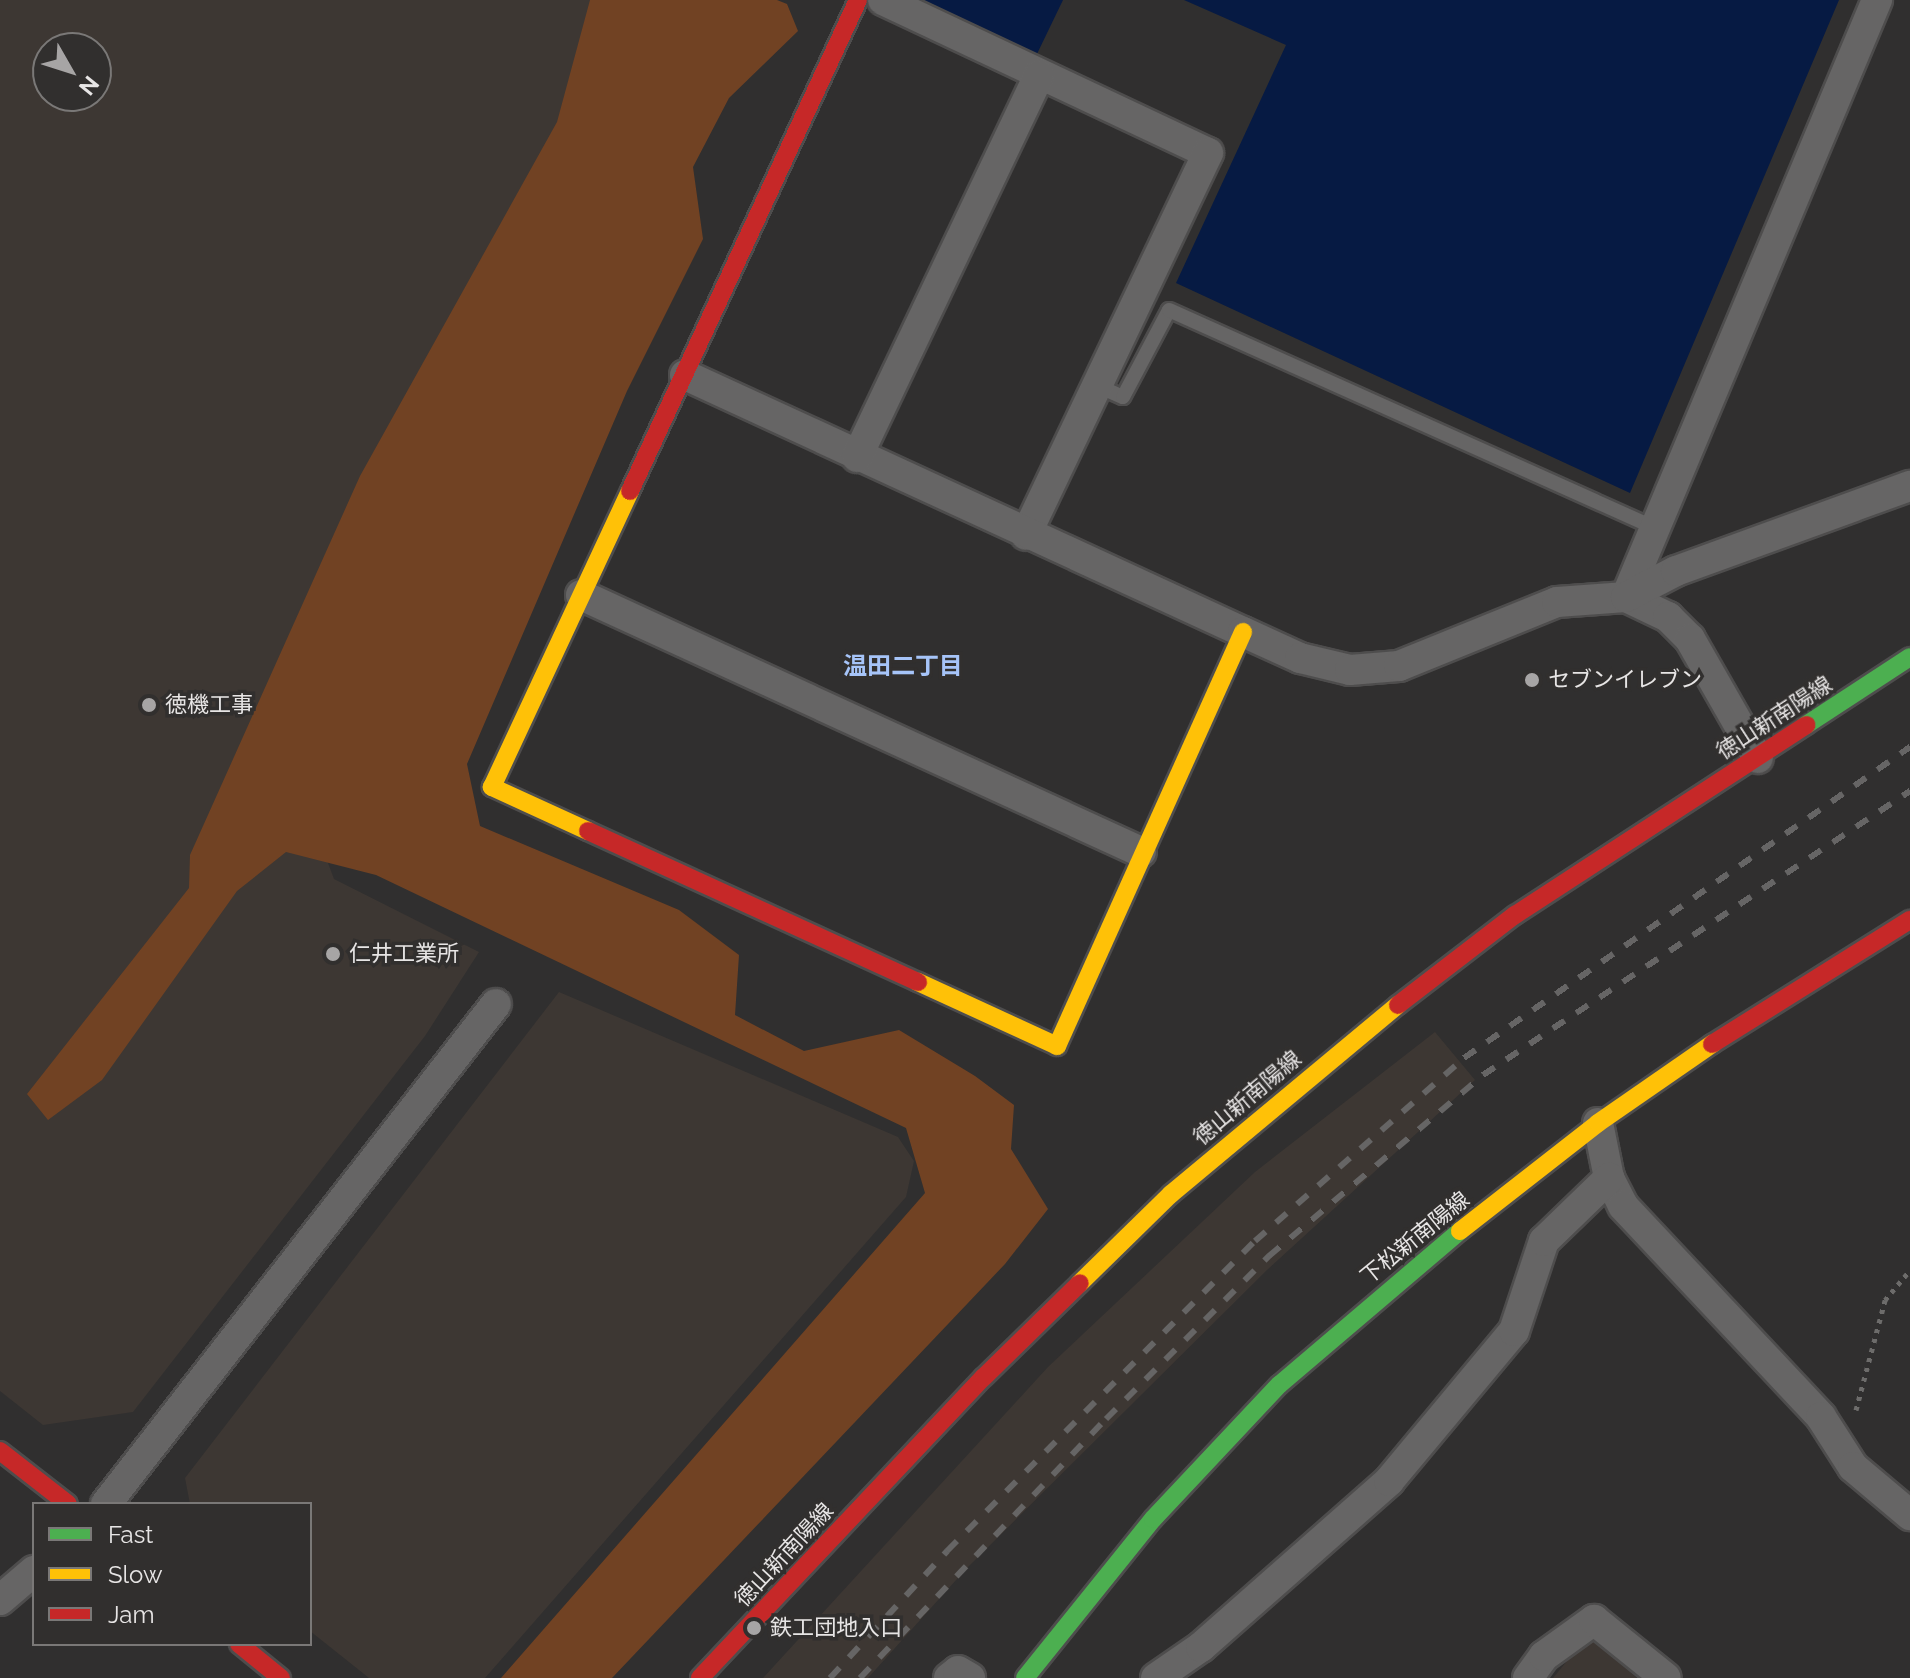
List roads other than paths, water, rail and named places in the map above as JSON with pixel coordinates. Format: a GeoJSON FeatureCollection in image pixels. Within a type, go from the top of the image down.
{"type":"FeatureCollection","features":[{"type":"Feature","properties":{"kind":"main road"},"geometry":{"type":"LineString","coordinates":[[858,0],[492,787],[1057,1046],[1141,852],[1243,632]]}},
{"type":"Feature","properties":{"kind":"main road","name":"徳山新南陽線"},"geometry":{"type":"LineString","coordinates":[[700,1678],[984,1377],[1171,1194],[1348,1044],[1515,915],[1910,657]]}},
{"type":"Feature","properties":{"kind":"main road","name":"下松新南陽線"},"geometry":{"type":"LineString","coordinates":[[1025,1678],[1153,1519],[1279,1385],[1422,1261],[1598,1123],[1765,1007],[1910,920]]}},
{"type":"Feature","properties":{"kind":"main road"},"geometry":{"type":"LineString","coordinates":[[0,1451],[65,1502]]}},
{"type":"Feature","properties":{"kind":"main road"},"geometry":{"type":"LineString","coordinates":[[241,1646],[281,1678]]}},
{"type":"Feature","properties":{"kind":"street"},"geometry":{"type":"LineString","coordinates":[[883,0],[1208,153],[1026,535]]}},
{"type":"Feature","properties":{"kind":"street"},"geometry":{"type":"LineString","coordinates":[[1626,597],[1877,0]]}},
{"type":"Feature","properties":{"kind":"street"},"geometry":{"type":"LineString","coordinates":[[857,457],[1039,75]]}},
{"type":"Feature","properties":{"kind":"street"},"geometry":{"type":"LineString","coordinates":[[685,375],[1026,535],[1300,658],[1350,670],[1399,666],[1557,602],[1626,597],[1676,571],[1910,486]]}},
{"type":"Feature","properties":{"kind":"street"},"geometry":{"type":"LineString","coordinates":[[581,595],[1141,852]]}},
{"type":"Feature","properties":{"kind":"street"},"geometry":{"type":"LineString","coordinates":[[1626,597],[1668,617],[1690,639],[1758,758]]}},
{"type":"Feature","properties":{"kind":"street"},"geometry":{"type":"LineString","coordinates":[[108,1502],[496,1004]]}},
{"type":"Feature","properties":{"kind":"street"},"geometry":{"type":"LineString","coordinates":[[1598,1123],[1609,1178],[1623,1206],[1821,1417],[1853,1467],[1910,1515]]}},
{"type":"Feature","properties":{"kind":"street"},"geometry":{"type":"LineString","coordinates":[[1156,1678],[1201,1647],[1389,1481],[1514,1331],[1544,1241],[1609,1178]]}},
{"type":"Feature","properties":{"kind":"street"},"geometry":{"type":"LineString","coordinates":[[0,1600],[32,1573]]}},
{"type":"Feature","properties":{"kind":"street"},"geometry":{"type":"LineString","coordinates":[[1528,1678],[1544,1656],[1594,1620],[1666,1678]]}},
{"type":"Feature","properties":{"kind":"street"},"geometry":{"type":"LineString","coordinates":[[949,1678],[958,1671],[970,1678]]}},
{"type":"Feature","properties":{"kind":"lane"},"geometry":{"type":"LineString","coordinates":[[1098,386],[1123,397],[1169,310],[1653,527]]}},
{"type":"Feature","properties":{"kind":"water"},"geometry":{"type":"Polygon","coordinates":[[[922,0],[1063,0],[1036,56],[922,0]]]}},
{"type":"Feature","properties":{"kind":"water"},"geometry":{"type":"Polygon","coordinates":[[[1184,0],[1839,0],[1630,493],[1176,283],[1286,45],[1184,0]]]}},
{"type":"Feature","properties":{"kind":"railway"},"geometry":{"type":"LineString","coordinates":[[830,1678],[947,1551],[1255,1241],[1464,1058],[1910,747]]}},
{"type":"Feature","properties":{"kind":"railway"},"geometry":{"type":"LineString","coordinates":[[860,1678],[1106,1419],[1269,1256],[1483,1075],[1910,791]]}},
{"type":"Feature","properties":{"kind":"place","name":"セブンイレブン"},"geometry":{"type":"Point","coordinates":[1532,680]}},
{"type":"Feature","properties":{"kind":"place","name":"徳機工事"},"geometry":{"type":"Point","coordinates":[149,705]}},
{"type":"Feature","properties":{"kind":"place","name":"仁井工業所"},"geometry":{"type":"Point","coordinates":[333,954]}},
{"type":"Feature","properties":{"kind":"place","name":"鉄工団地入口"},"geometry":{"type":"Point","coordinates":[754,1628]}},
{"type":"Feature","properties":{"kind":"district","name":"温田二丁目"},"geometry":{"type":"Point","coordinates":[903,666]}}]}
